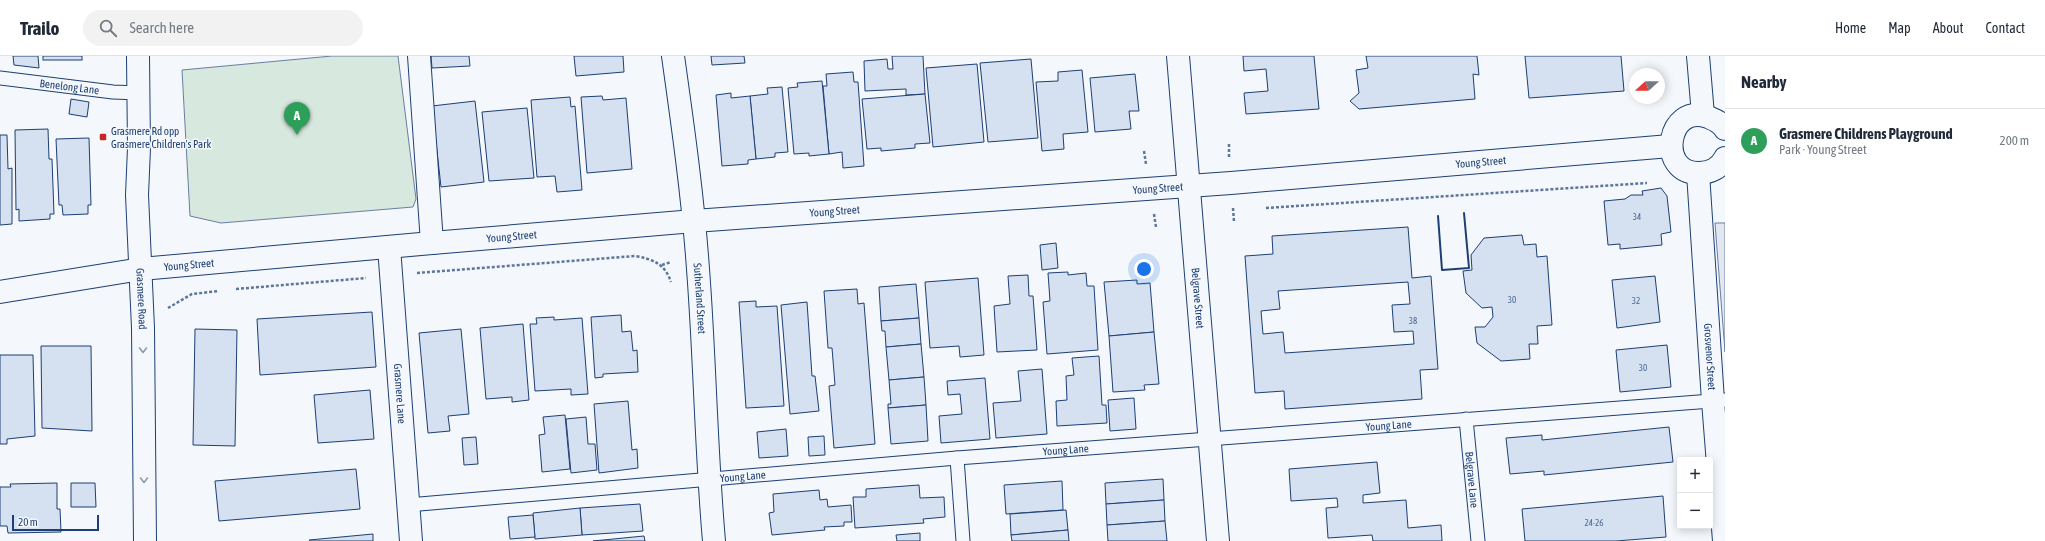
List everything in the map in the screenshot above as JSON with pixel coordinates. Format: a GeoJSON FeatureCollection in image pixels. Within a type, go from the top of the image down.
{"type":"FeatureCollection","features":[{"type":"Feature","properties":{"kind":"street","name":"Grasmere Road"},"geometry":{"type":"LineString","coordinates":[[138,56],[139,148],[137,195],[143,328],[145,541]]}},
{"type":"Feature","properties":{"kind":"street"},"geometry":{"type":"LineString","coordinates":[[419,56],[432,243]]}},
{"type":"Feature","properties":{"kind":"street","name":"Sutherland Street"},"geometry":{"type":"LineString","coordinates":[[674,56],[694,221],[698,269],[709,480],[714,541]]}},
{"type":"Feature","properties":{"kind":"street","name":"Belgrave Street"},"geometry":{"type":"LineString","coordinates":[[1178,56],[1218,541]]}},
{"type":"Feature","properties":{"kind":"street"},"geometry":{"type":"LineString","coordinates":[[1698,56],[1703,115]]}},
{"type":"Feature","properties":{"kind":"street"},"geometry":{"type":"LineString","coordinates":[[1725,130],[1717,120],[1703,115],[1692,116],[1683,120],[1677,127],[1672,136],[1670,146],[1677,162],[1690,172],[1708,172],[1717,168],[1725,158]]}},
{"type":"Feature","properties":{"kind":"street","name":"Young Street"},"geometry":{"type":"LineString","coordinates":[[0,292],[141,269],[432,243],[694,221],[1188,186],[1670,146]]}},
{"type":"Feature","properties":{"kind":"street","name":"Grosvenor Street"},"geometry":{"type":"LineString","coordinates":[[1698,173],[1719,400],[1724,541]]}},
{"type":"Feature","properties":{"kind":"street","name":"Grasmere Lane"},"geometry":{"type":"LineString","coordinates":[[389,247],[411,541]]}},
{"type":"Feature","properties":{"kind":"lane","name":"Benelong Lane"},"geometry":{"type":"LineString","coordinates":[[0,78],[113,92],[139,93]]}},
{"type":"Feature","properties":{"kind":"lane","name":"Young Lane"},"geometry":{"type":"LineString","coordinates":[[408,505],[957,458],[1719,400]]}},
{"type":"Feature","properties":{"kind":"lane","name":"Belgrave Lane"},"geometry":{"type":"LineString","coordinates":[[1466,419],[1478,541]]}},
{"type":"Feature","properties":{"kind":"lane"},"geometry":{"type":"LineString","coordinates":[[957,458],[963,541]]}},
{"type":"Feature","properties":{"kind":"path"},"geometry":{"type":"LineString","coordinates":[[432,272],[635,256],[649,258],[662,265],[668,272],[671,282]]}},
{"type":"Feature","properties":{"kind":"path"},"geometry":{"type":"LineString","coordinates":[[232,289],[369,277]]}},
{"type":"Feature","properties":{"kind":"path"},"geometry":{"type":"LineString","coordinates":[[192,294],[224,290]]}},
{"type":"Feature","properties":{"kind":"shaded area"},"geometry":{"type":"Polygon","coordinates":[[[332,56],[398,56],[416,199],[413,207],[221,223],[190,216],[182,70],[332,56]]]}},
{"type":"Feature","properties":{"kind":"shaded area"},"geometry":{"type":"Polygon","coordinates":[[[1715,223],[1725,223],[1725,352],[1715,223]]]}},
{"type":"Feature","properties":{"kind":"building"},"geometry":{"type":"Polygon","coordinates":[[[13,56],[38,56],[39,68],[14,65],[13,56]]]}},
{"type":"Feature","properties":{"kind":"building"},"geometry":{"type":"Polygon","coordinates":[[[43,56],[82,56],[82,60],[43,60],[43,56]]]}},
{"type":"Feature","properties":{"kind":"building"},"geometry":{"type":"Polygon","coordinates":[[[431,56],[469,56],[470,66],[432,68],[431,56]]]}},
{"type":"Feature","properties":{"kind":"building"},"geometry":{"type":"Polygon","coordinates":[[[574,56],[623,56],[624,72],[576,76],[574,56]]]}},
{"type":"Feature","properties":{"kind":"building"},"geometry":{"type":"Polygon","coordinates":[[[711,56],[744,56],[745,63],[712,65],[711,56]]]}},
{"type":"Feature","properties":{"kind":"building"},"geometry":{"type":"Polygon","coordinates":[[[892,56],[923,56],[925,94],[906,95],[906,89],[865,91],[864,61],[887,59],[888,69],[893,69],[892,56]]]}},
{"type":"Feature","properties":{"kind":"building"},"geometry":{"type":"Polygon","coordinates":[[[1243,56],[1314,56],[1319,109],[1246,114],[1244,93],[1268,91],[1266,69],[1244,71],[1243,56]]]}},
{"type":"Feature","properties":{"kind":"building"},"geometry":{"type":"Polygon","coordinates":[[[1366,56],[1477,56],[1479,75],[1473,74],[1475,99],[1359,109],[1350,101],[1359,93],[1356,70],[1368,68],[1366,56]]]}},
{"type":"Feature","properties":{"kind":"building"},"geometry":{"type":"Polygon","coordinates":[[[1525,56],[1621,56],[1624,91],[1529,98],[1525,56]]]}},
{"type":"Feature","properties":{"kind":"building"},"geometry":{"type":"Polygon","coordinates":[[[1031,59],[1038,138],[988,142],[980,63],[1031,59]]]}},
{"type":"Feature","properties":{"kind":"building"},"geometry":{"type":"Polygon","coordinates":[[[977,64],[984,142],[933,147],[926,68],[977,64]]]}},
{"type":"Feature","properties":{"kind":"building"},"geometry":{"type":"Polygon","coordinates":[[[1082,70],[1088,132],[1063,134],[1064,149],[1042,151],[1036,82],[1058,81],[1058,72],[1082,70]]]}},
{"type":"Feature","properties":{"kind":"building"},"geometry":{"type":"Polygon","coordinates":[[[853,72],[854,82],[858,82],[864,166],[843,168],[842,152],[829,154],[823,86],[827,86],[826,74],[853,72]]]}},
{"type":"Feature","properties":{"kind":"building"},"geometry":{"type":"Polygon","coordinates":[[[1135,74],[1139,111],[1129,111],[1131,129],[1095,132],[1090,78],[1135,74]]]}},
{"type":"Feature","properties":{"kind":"building"},"geometry":{"type":"Polygon","coordinates":[[[822,81],[829,154],[809,156],[809,153],[794,154],[788,88],[798,87],[797,83],[822,81]]]}},
{"type":"Feature","properties":{"kind":"building"},"geometry":{"type":"Polygon","coordinates":[[[782,87],[788,152],[775,153],[775,157],[756,159],[750,96],[768,94],[767,88],[782,87]]]}},
{"type":"Feature","properties":{"kind":"building"},"geometry":{"type":"Polygon","coordinates":[[[731,93],[731,98],[750,96],[756,159],[748,160],[748,164],[722,166],[716,95],[731,93]]]}},
{"type":"Feature","properties":{"kind":"building"},"geometry":{"type":"Polygon","coordinates":[[[925,94],[930,143],[915,144],[915,148],[881,151],[881,148],[867,149],[862,99],[925,94]]]}},
{"type":"Feature","properties":{"kind":"building"},"geometry":{"type":"Polygon","coordinates":[[[602,96],[603,100],[626,98],[632,169],[587,173],[581,97],[602,96]]]}},
{"type":"Feature","properties":{"kind":"building"},"geometry":{"type":"Polygon","coordinates":[[[570,97],[571,107],[575,106],[582,190],[557,192],[555,176],[537,177],[531,100],[570,97]]]}},
{"type":"Feature","properties":{"kind":"building"},"geometry":{"type":"Polygon","coordinates":[[[71,99],[89,102],[87,117],[69,114],[71,99]]]}},
{"type":"Feature","properties":{"kind":"building"},"geometry":{"type":"Polygon","coordinates":[[[475,101],[484,182],[441,187],[432,106],[475,101]]]}},
{"type":"Feature","properties":{"kind":"building"},"geometry":{"type":"Polygon","coordinates":[[[527,108],[534,178],[489,181],[482,112],[527,108]]]}},
{"type":"Feature","properties":{"kind":"building"},"geometry":{"type":"Polygon","coordinates":[[[48,129],[49,159],[52,159],[54,214],[50,214],[50,219],[19,221],[19,209],[16,210],[15,130],[48,129]]]}},
{"type":"Feature","properties":{"kind":"building"},"geometry":{"type":"Polygon","coordinates":[[[0,135],[7,135],[8,169],[12,168],[12,224],[0,225],[0,135]]]}},
{"type":"Feature","properties":{"kind":"building"},"geometry":{"type":"Polygon","coordinates":[[[89,138],[91,205],[88,205],[88,214],[63,215],[62,205],[59,205],[56,139],[89,138]]]}},
{"type":"Feature","properties":{"kind":"building"},"geometry":{"type":"Polygon","coordinates":[[[1661,188],[1667,196],[1671,232],[1661,234],[1662,245],[1620,249],[1620,244],[1608,245],[1604,201],[1625,199],[1631,195],[1643,195],[1642,191],[1661,188]]]}},
{"type":"Feature","properties":{"kind":"building"},"geometry":{"type":"Polygon","coordinates":[[[1408,227],[1412,278],[1431,276],[1438,369],[1420,370],[1422,399],[1285,409],[1284,391],[1255,393],[1245,256],[1273,254],[1272,236],[1408,227]],[[1408,282],[1278,291],[1280,309],[1261,311],[1263,334],[1283,332],[1285,353],[1414,344],[1413,331],[1394,332],[1392,305],[1410,304],[1408,282]]]}},
{"type":"Feature","properties":{"kind":"building"},"geometry":{"type":"Polygon","coordinates":[[[1522,235],[1524,245],[1536,244],[1537,257],[1547,256],[1552,325],[1537,326],[1538,344],[1529,344],[1530,359],[1501,361],[1477,343],[1475,327],[1485,327],[1493,317],[1492,307],[1482,308],[1466,293],[1463,271],[1472,270],[1471,255],[1484,238],[1522,235]]]}},
{"type":"Feature","properties":{"kind":"building"},"geometry":{"type":"Polygon","coordinates":[[[1056,243],[1058,268],[1042,270],[1040,245],[1056,243]]]}},
{"type":"Feature","properties":{"kind":"building"},"geometry":{"type":"Polygon","coordinates":[[[1068,272],[1068,275],[1086,273],[1087,286],[1094,286],[1098,350],[1047,354],[1043,302],[1050,301],[1048,273],[1068,272]]]}},
{"type":"Feature","properties":{"kind":"building"},"geometry":{"type":"Polygon","coordinates":[[[1028,275],[1029,296],[1033,296],[1037,350],[997,352],[994,306],[1010,304],[1008,276],[1028,275]]]}},
{"type":"Feature","properties":{"kind":"building"},"geometry":{"type":"Polygon","coordinates":[[[1655,276],[1660,322],[1617,328],[1612,280],[1655,276]]]}},
{"type":"Feature","properties":{"kind":"building"},"geometry":{"type":"Polygon","coordinates":[[[978,278],[984,355],[960,357],[959,346],[930,348],[925,282],[978,278]]]}},
{"type":"Feature","properties":{"kind":"building"},"geometry":{"type":"Polygon","coordinates":[[[1137,280],[1137,284],[1150,283],[1154,332],[1109,336],[1104,282],[1137,280]]]}},
{"type":"Feature","properties":{"kind":"building"},"geometry":{"type":"Polygon","coordinates":[[[916,284],[919,318],[881,321],[879,287],[916,284]]]}},
{"type":"Feature","properties":{"kind":"building"},"geometry":{"type":"Polygon","coordinates":[[[857,289],[858,304],[864,303],[875,444],[834,448],[829,386],[835,385],[832,348],[828,348],[824,291],[857,289]]]}},
{"type":"Feature","properties":{"kind":"building"},"geometry":{"type":"Polygon","coordinates":[[[756,301],[756,307],[777,306],[784,406],[746,408],[739,302],[756,301]]]}},
{"type":"Feature","properties":{"kind":"building"},"geometry":{"type":"Polygon","coordinates":[[[807,302],[812,376],[815,376],[819,411],[790,414],[781,305],[807,302]]]}},
{"type":"Feature","properties":{"kind":"building"},"geometry":{"type":"Polygon","coordinates":[[[372,312],[376,367],[260,375],[257,319],[372,312]]]}},
{"type":"Feature","properties":{"kind":"building"},"geometry":{"type":"Polygon","coordinates":[[[621,315],[622,332],[631,331],[633,351],[637,350],[638,372],[603,374],[603,377],[595,378],[591,317],[621,315]]]}},
{"type":"Feature","properties":{"kind":"building"},"geometry":{"type":"Polygon","coordinates":[[[554,317],[554,320],[582,318],[588,394],[571,395],[571,389],[535,391],[530,324],[537,324],[536,318],[554,317]]]}},
{"type":"Feature","properties":{"kind":"building"},"geometry":{"type":"Polygon","coordinates":[[[919,318],[921,344],[886,347],[885,331],[882,331],[881,321],[919,318]]]}},
{"type":"Feature","properties":{"kind":"building"},"geometry":{"type":"Polygon","coordinates":[[[523,324],[529,400],[512,402],[512,397],[486,399],[480,328],[523,324]]]}},
{"type":"Feature","properties":{"kind":"building"},"geometry":{"type":"Polygon","coordinates":[[[195,329],[237,330],[235,446],[193,445],[195,329]]]}},
{"type":"Feature","properties":{"kind":"building"},"geometry":{"type":"Polygon","coordinates":[[[461,329],[469,414],[448,416],[450,431],[428,433],[419,333],[461,329]]]}},
{"type":"Feature","properties":{"kind":"building"},"geometry":{"type":"Polygon","coordinates":[[[1154,332],[1159,384],[1144,385],[1145,390],[1113,392],[1109,336],[1154,332]]]}},
{"type":"Feature","properties":{"kind":"building"},"geometry":{"type":"Polygon","coordinates":[[[921,344],[924,377],[889,380],[886,347],[921,344]]]}},
{"type":"Feature","properties":{"kind":"building"},"geometry":{"type":"Polygon","coordinates":[[[1667,345],[1671,387],[1620,392],[1616,350],[1667,345]]]}},
{"type":"Feature","properties":{"kind":"building"},"geometry":{"type":"Polygon","coordinates":[[[41,346],[91,346],[92,431],[42,428],[41,346]]]}},
{"type":"Feature","properties":{"kind":"building"},"geometry":{"type":"Polygon","coordinates":[[[0,355],[33,355],[35,436],[7,439],[7,444],[0,444],[0,355]]]}},
{"type":"Feature","properties":{"kind":"building"},"geometry":{"type":"Polygon","coordinates":[[[1099,356],[1102,405],[1106,405],[1107,423],[1057,426],[1056,401],[1067,400],[1066,376],[1074,375],[1072,358],[1099,356]]]}},
{"type":"Feature","properties":{"kind":"building"},"geometry":{"type":"Polygon","coordinates":[[[1042,369],[1047,434],[996,438],[993,403],[1021,401],[1018,371],[1042,369]]]}},
{"type":"Feature","properties":{"kind":"building"},"geometry":{"type":"Polygon","coordinates":[[[924,377],[926,405],[888,408],[888,404],[891,404],[889,380],[924,377]]]}},
{"type":"Feature","properties":{"kind":"building"},"geometry":{"type":"Polygon","coordinates":[[[985,378],[990,439],[941,443],[939,416],[962,414],[960,394],[948,395],[947,381],[985,378]]]}},
{"type":"Feature","properties":{"kind":"building"},"geometry":{"type":"Polygon","coordinates":[[[370,390],[374,439],[318,443],[314,395],[370,390]]]}},
{"type":"Feature","properties":{"kind":"building"},"geometry":{"type":"Polygon","coordinates":[[[1134,398],[1136,429],[1110,431],[1108,400],[1134,398]]]}},
{"type":"Feature","properties":{"kind":"building"},"geometry":{"type":"Polygon","coordinates":[[[628,401],[632,450],[637,449],[638,468],[599,473],[594,404],[628,401]]]}},
{"type":"Feature","properties":{"kind":"building"},"geometry":{"type":"Polygon","coordinates":[[[926,405],[928,441],[891,444],[888,408],[926,405]]]}},
{"type":"Feature","properties":{"kind":"building"},"geometry":{"type":"Polygon","coordinates":[[[565,415],[570,469],[542,472],[539,435],[545,434],[543,417],[565,415]]]}},
{"type":"Feature","properties":{"kind":"building"},"geometry":{"type":"Polygon","coordinates":[[[586,417],[588,444],[595,444],[597,470],[571,473],[566,419],[586,417]]]}},
{"type":"Feature","properties":{"kind":"building"},"geometry":{"type":"Polygon","coordinates":[[[1669,427],[1673,462],[1544,475],[1544,471],[1510,474],[1506,438],[1542,435],[1542,440],[1669,427]]]}},
{"type":"Feature","properties":{"kind":"building"},"geometry":{"type":"Polygon","coordinates":[[[786,429],[788,456],[759,458],[757,432],[786,429]]]}},
{"type":"Feature","properties":{"kind":"building"},"geometry":{"type":"Polygon","coordinates":[[[824,436],[825,455],[809,456],[808,437],[824,436]]]}},
{"type":"Feature","properties":{"kind":"building"},"geometry":{"type":"Polygon","coordinates":[[[476,437],[478,464],[464,465],[462,438],[476,437]]]}},
{"type":"Feature","properties":{"kind":"building"},"geometry":{"type":"Polygon","coordinates":[[[1377,462],[1380,493],[1363,495],[1363,503],[1406,500],[1408,528],[1441,525],[1442,541],[1373,541],[1372,535],[1328,538],[1326,508],[1338,507],[1337,498],[1291,501],[1289,469],[1377,462]]]}},
{"type":"Feature","properties":{"kind":"building"},"geometry":{"type":"Polygon","coordinates":[[[356,469],[360,509],[219,521],[215,481],[356,469]]]}},
{"type":"Feature","properties":{"kind":"building"},"geometry":{"type":"Polygon","coordinates":[[[1163,479],[1164,500],[1106,504],[1105,483],[1163,479]]]}},
{"type":"Feature","properties":{"kind":"building"},"geometry":{"type":"Polygon","coordinates":[[[1062,481],[1063,510],[1006,514],[1004,485],[1062,481]]]}},
{"type":"Feature","properties":{"kind":"building"},"geometry":{"type":"Polygon","coordinates":[[[57,483],[57,509],[60,509],[61,532],[8,533],[7,526],[0,526],[0,487],[11,487],[10,484],[57,483]]]}},
{"type":"Feature","properties":{"kind":"building"},"geometry":{"type":"Polygon","coordinates":[[[71,483],[95,483],[96,507],[71,507],[71,483]]]}},
{"type":"Feature","properties":{"kind":"building"},"geometry":{"type":"Polygon","coordinates":[[[919,485],[920,498],[944,497],[945,517],[923,519],[924,523],[855,528],[853,497],[866,497],[866,489],[919,485]]]}},
{"type":"Feature","properties":{"kind":"building"},"geometry":{"type":"Polygon","coordinates":[[[819,490],[820,500],[827,499],[828,507],[851,505],[852,522],[844,522],[844,526],[824,527],[825,530],[772,535],[769,513],[774,512],[773,494],[819,490]]]}},
{"type":"Feature","properties":{"kind":"building"},"geometry":{"type":"Polygon","coordinates":[[[1663,496],[1666,537],[1616,541],[1525,541],[1522,509],[1663,496]]]}},
{"type":"Feature","properties":{"kind":"building"},"geometry":{"type":"Polygon","coordinates":[[[1164,500],[1165,521],[1107,525],[1106,504],[1164,500]]]}},
{"type":"Feature","properties":{"kind":"building"},"geometry":{"type":"Polygon","coordinates":[[[640,504],[643,531],[582,535],[580,508],[640,504]]]}},
{"type":"Feature","properties":{"kind":"building"},"geometry":{"type":"Polygon","coordinates":[[[580,508],[582,535],[535,539],[533,513],[580,508]]]}},
{"type":"Feature","properties":{"kind":"building"},"geometry":{"type":"Polygon","coordinates":[[[1066,510],[1068,530],[1011,535],[1010,514],[1066,510]]]}},
{"type":"Feature","properties":{"kind":"building"},"geometry":{"type":"Polygon","coordinates":[[[533,515],[535,537],[510,539],[508,517],[533,515]]]}},
{"type":"Feature","properties":{"kind":"building"},"geometry":{"type":"Polygon","coordinates":[[[1165,521],[1167,541],[1108,541],[1107,525],[1165,521]]]}},
{"type":"Feature","properties":{"kind":"building"},"geometry":{"type":"Polygon","coordinates":[[[1068,530],[1069,541],[1012,541],[1011,535],[1068,530]]]}},
{"type":"Feature","properties":{"kind":"building"},"geometry":{"type":"Polygon","coordinates":[[[920,533],[920,541],[897,541],[896,535],[920,533]]]}},
{"type":"Feature","properties":{"kind":"building"},"geometry":{"type":"Polygon","coordinates":[[[373,534],[373,541],[309,540],[373,534]]]}},
{"type":"Feature","properties":{"kind":"building"},"geometry":{"type":"Polygon","coordinates":[[[644,536],[645,541],[593,541],[644,536]]]}},
{"type":"Feature","properties":{"kind":"wall"},"geometry":{"type":"LineString","coordinates":[[1438,216],[1442,270],[1469,268],[1464,213]]}},
{"type":"Feature","properties":{"kind":"place","name":"Grasmere Childrens Playground"},"geometry":{"type":"Point","coordinates":[297,135]}},
{"type":"Feature","properties":{"kind":"place","name":"Grasmere Rd opp Grasmere Children's Park"},"geometry":{"type":"Point","coordinates":[103,137]}}]}
